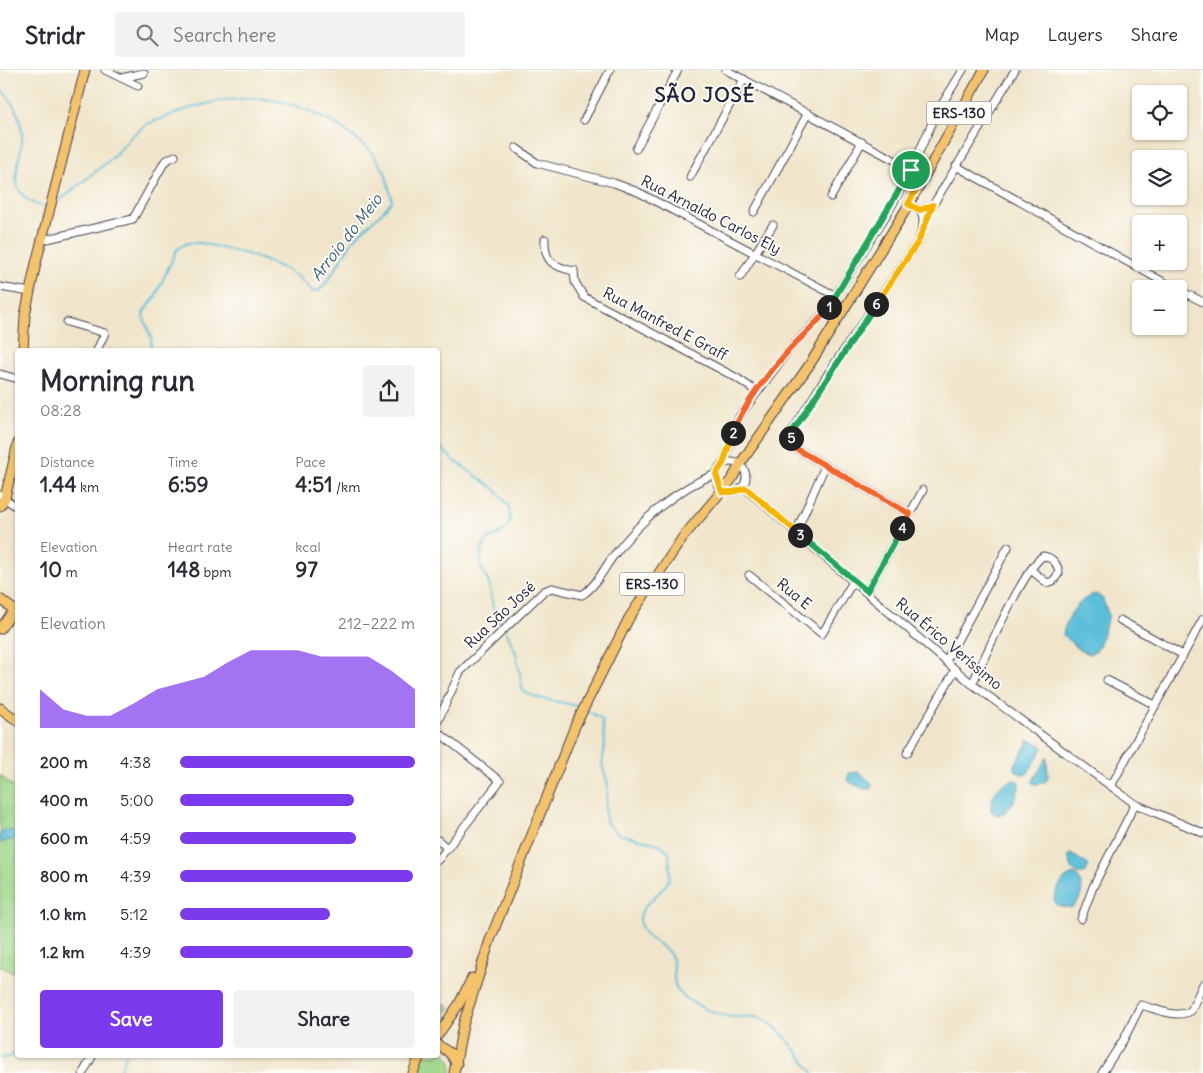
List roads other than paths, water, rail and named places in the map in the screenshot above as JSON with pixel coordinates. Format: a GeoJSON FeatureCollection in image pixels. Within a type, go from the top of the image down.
{"type":"FeatureCollection","features":[{"type":"Feature","properties":{"kind":"main road"},"geometry":{"type":"LineString","coordinates":[[23,348],[25,315],[30,292],[85,70]]}},
{"type":"Feature","properties":{"kind":"main road","name":"ERS-130"},"geometry":{"type":"LineString","coordinates":[[456,1070],[463,1025],[490,940],[575,726],[629,618],[683,536],[722,492],[810,364],[908,204],[984,70]]}},
{"type":"Feature","properties":{"kind":"main road"},"geometry":{"type":"LineString","coordinates":[[2,500],[15,454]]}},
{"type":"Feature","properties":{"kind":"main road"},"geometry":{"type":"LineString","coordinates":[[0,599],[15,608]]}},
{"type":"Feature","properties":{"kind":"main road"},"geometry":{"type":"LineString","coordinates":[[0,629],[15,610]]}},
{"type":"Feature","properties":{"kind":"main road"},"geometry":{"type":"LineString","coordinates":[[0,708],[15,720]]}},
{"type":"Feature","properties":{"kind":"main road","name":"ERS-130"},"geometry":{"type":"LineString","coordinates":[[440,1032],[459,1004],[490,940]]}},
{"type":"Feature","properties":{"kind":"main road"},"geometry":{"type":"LineString","coordinates":[[440,1028],[447,1022]]}},
{"type":"Feature","properties":{"kind":"main road"},"geometry":{"type":"LineString","coordinates":[[441,1048],[456,1070]]}},
{"type":"Feature","properties":{"kind":"main road"},"geometry":{"type":"LineString","coordinates":[[412,1073],[416,1058]]}},
{"type":"Feature","properties":{"kind":"main road"},"geometry":{"type":"LineString","coordinates":[[417,1058],[418,1073]]}},
{"type":"Feature","properties":{"kind":"street"},"geometry":{"type":"LineString","coordinates":[[105,70],[138,86]]}},
{"type":"Feature","properties":{"kind":"street"},"geometry":{"type":"LineString","coordinates":[[584,120],[610,70]]}},
{"type":"Feature","properties":{"kind":"street"},"geometry":{"type":"LineString","coordinates":[[636,150],[678,70]]}},
{"type":"Feature","properties":{"kind":"street"},"geometry":{"type":"LineString","coordinates":[[726,70],[924,176]]}},
{"type":"Feature","properties":{"kind":"street"},"geometry":{"type":"LineString","coordinates":[[723,464],[740,464],[745,473],[746,481],[742,488],[733,492],[722,492],[716,474],[723,464],[739,417],[788,351],[825,312],[836,296],[911,170],[937,112],[963,70]]}},
{"type":"Feature","properties":{"kind":"street"},"geometry":{"type":"LineString","coordinates":[[910,514],[793,447],[791,434],[832,369],[918,242],[933,205],[1015,70]]}},
{"type":"Feature","properties":{"kind":"street"},"geometry":{"type":"LineString","coordinates":[[121,78],[144,73]]}},
{"type":"Feature","properties":{"kind":"street"},"geometry":{"type":"LineString","coordinates":[[690,177],[744,80]]}},
{"type":"Feature","properties":{"kind":"street"},"geometry":{"type":"LineString","coordinates":[[754,212],[808,113]]}},
{"type":"Feature","properties":{"kind":"street"},"geometry":{"type":"LineString","coordinates":[[830,197],[862,142]]}},
{"type":"Feature","properties":{"kind":"street","name":"Rua Arnaldo Carlos Ely"},"geometry":{"type":"LineString","coordinates":[[516,148],[537,163],[614,183],[638,192],[836,296]]}},
{"type":"Feature","properties":{"kind":"street"},"geometry":{"type":"LineString","coordinates":[[43,240],[133,219],[165,160],[175,156]]}},
{"type":"Feature","properties":{"kind":"street"},"geometry":{"type":"LineString","coordinates":[[956,166],[1162,280]]}},
{"type":"Feature","properties":{"kind":"street"},"geometry":{"type":"LineString","coordinates":[[908,204],[920,210],[923,216],[923,226]]}},
{"type":"Feature","properties":{"kind":"street"},"geometry":{"type":"LineString","coordinates":[[920,210],[933,205]]}},
{"type":"Feature","properties":{"kind":"street"},"geometry":{"type":"LineString","coordinates":[[740,277],[773,225]]}},
{"type":"Feature","properties":{"kind":"street","name":"Rua Manfred E Graff"},"geometry":{"type":"LineString","coordinates":[[545,239],[544,252],[547,258],[558,266],[574,270],[575,282],[584,297],[737,378],[757,392]]}},
{"type":"Feature","properties":{"kind":"street"},"geometry":{"type":"LineString","coordinates":[[0,287],[30,292]]}},
{"type":"Feature","properties":{"kind":"street"},"geometry":{"type":"LineString","coordinates":[[1187,294],[1203,302]]}},
{"type":"Feature","properties":{"kind":"street"},"geometry":{"type":"LineString","coordinates":[[68,322],[105,333],[98,348]]}},
{"type":"Feature","properties":{"kind":"street"},"geometry":{"type":"LineString","coordinates":[[0,374],[15,378]]}},
{"type":"Feature","properties":{"kind":"street"},"geometry":{"type":"LineString","coordinates":[[796,532],[825,466]]}},
{"type":"Feature","properties":{"kind":"street","name":"Rua São José"},"geometry":{"type":"LineString","coordinates":[[440,717],[460,672],[544,591],[552,588],[582,595],[590,590],[616,553],[646,521],[688,488],[716,474]]}},
{"type":"Feature","properties":{"kind":"street","name":"Rua Érico Veríssimo"},"geometry":{"type":"LineString","coordinates":[[742,488],[746,488],[867,591],[972,684],[1135,804],[1203,833]]}},
{"type":"Feature","properties":{"kind":"street"},"geometry":{"type":"LineString","coordinates":[[867,591],[923,490]]}},
{"type":"Feature","properties":{"kind":"street"},"geometry":{"type":"LineString","coordinates":[[2,500],[15,506]]}},
{"type":"Feature","properties":{"kind":"street"},"geometry":{"type":"LineString","coordinates":[[946,662],[1008,547]]}},
{"type":"Feature","properties":{"kind":"street"},"geometry":{"type":"LineString","coordinates":[[972,684],[1031,570]]}},
{"type":"Feature","properties":{"kind":"street","name":"Rua E"},"geometry":{"type":"LineString","coordinates":[[749,575],[822,634],[854,580]]}},
{"type":"Feature","properties":{"kind":"street"},"geometry":{"type":"LineString","coordinates":[[1111,786],[1183,655],[1200,633],[1203,619]]}},
{"type":"Feature","properties":{"kind":"street"},"geometry":{"type":"LineString","coordinates":[[1120,620],[1183,655]]}},
{"type":"Feature","properties":{"kind":"street"},"geometry":{"type":"LineString","coordinates":[[907,753],[955,670]]}},
{"type":"Feature","properties":{"kind":"street"},"geometry":{"type":"LineString","coordinates":[[1107,680],[1154,705]]}},
{"type":"Feature","properties":{"kind":"street"},"geometry":{"type":"LineString","coordinates":[[440,734],[500,781],[440,857]]}},
{"type":"Feature","properties":{"kind":"street"},"geometry":{"type":"LineString","coordinates":[[1081,919],[1092,887],[1135,804]]}},
{"type":"Feature","properties":{"kind":"street"},"geometry":{"type":"LineString","coordinates":[[440,842],[447,848]]}},
{"type":"Feature","properties":{"kind":"street"},"geometry":{"type":"LineString","coordinates":[[1102,1073],[1124,1039],[1141,1005],[1169,1014],[1183,1015],[1191,1011],[1203,984]]}},
{"type":"Feature","properties":{"kind":"street"},"geometry":{"type":"LineString","coordinates":[[83,1073],[91,1058]]}},
{"type":"Feature","properties":{"kind":"water"},"geometry":{"type":"Polygon","coordinates":[[[1096,594],[1102,598],[1109,615],[1098,649],[1090,654],[1079,650],[1063,635],[1067,622],[1074,610],[1084,599],[1096,594]]]}},
{"type":"Feature","properties":{"kind":"water"},"geometry":{"type":"Polygon","coordinates":[[[1029,740],[1041,745],[1043,748],[1028,773],[1023,775],[1015,770],[1015,765],[1029,740]]]}},
{"type":"Feature","properties":{"kind":"water"},"geometry":{"type":"Polygon","coordinates":[[[1047,757],[1048,778],[1044,783],[1034,784],[1032,782],[1047,757]]]}},
{"type":"Feature","properties":{"kind":"water"},"geometry":{"type":"Polygon","coordinates":[[[859,772],[872,783],[871,789],[864,789],[847,781],[849,773],[859,772]]]}},
{"type":"Feature","properties":{"kind":"water"},"geometry":{"type":"Polygon","coordinates":[[[1015,780],[1019,782],[1019,786],[1015,800],[1003,814],[997,815],[991,811],[994,795],[1000,787],[1015,780]]]}},
{"type":"Feature","properties":{"kind":"water"},"geometry":{"type":"Polygon","coordinates":[[[5,830],[15,831],[15,839],[0,843],[0,834],[5,830]]]}},
{"type":"Feature","properties":{"kind":"water"},"geometry":{"type":"Polygon","coordinates":[[[1071,854],[1089,865],[1085,874],[1078,874],[1071,869],[1068,855],[1071,854]]]}},
{"type":"Feature","properties":{"kind":"water"},"geometry":{"type":"Polygon","coordinates":[[[1075,874],[1082,887],[1078,900],[1071,908],[1056,905],[1054,898],[1059,886],[1064,879],[1075,874]]]}},
{"type":"Feature","properties":{"kind":"waterway","name":"Arroio do Meio"},"geometry":{"type":"LineString","coordinates":[[0,89],[12,103],[21,127],[22,142],[17,168],[17,184],[27,199],[40,206],[48,206]]}},
{"type":"Feature","properties":{"kind":"waterway","name":"Arroio do Meio"},"geometry":{"type":"LineString","coordinates":[[53,206],[111,159],[132,136],[147,124],[193,107],[224,100],[256,98],[283,102],[310,111],[341,127],[370,150],[385,172],[392,200],[352,242],[320,290],[313,292],[298,277],[281,267],[247,254],[201,243],[187,243],[177,249],[154,299],[144,311],[143,316],[151,337],[151,348]]}},
{"type":"Feature","properties":{"kind":"waterway","name":"Arroio do Meio"},"geometry":{"type":"LineString","coordinates":[[440,447],[452,459],[495,489],[509,507],[510,522],[504,531],[487,540],[481,551],[481,566],[490,586],[493,610],[504,627]]}},
{"type":"Feature","properties":{"kind":"waterway","name":"Arroio do Meio"},"geometry":{"type":"LineString","coordinates":[[506,631],[516,653],[523,691],[530,695],[582,708]]}},
{"type":"Feature","properties":{"kind":"waterway","name":"Arroio do Meio"},"geometry":{"type":"LineString","coordinates":[[586,710],[602,719],[605,745],[602,764],[608,785],[605,812],[607,824],[619,834],[659,844],[669,852],[669,879],[661,891],[645,906],[640,919],[641,926],[646,935],[670,954],[677,989],[691,1001],[714,1012],[735,1017],[754,1017],[765,1020],[784,1036],[813,1073]]}},
{"type":"Feature","properties":{"kind":"waterway"},"geometry":{"type":"LineString","coordinates":[[0,1058],[9,1057],[15,1053]]}},
{"type":"Feature","properties":{"kind":"waterway"},"geometry":{"type":"LineString","coordinates":[[119,1073],[125,1058]]}},
{"type":"Feature","properties":{"kind":"district","name":"SÃO JOSÉ"},"geometry":{"type":"Point","coordinates":[705,95]}}]}
